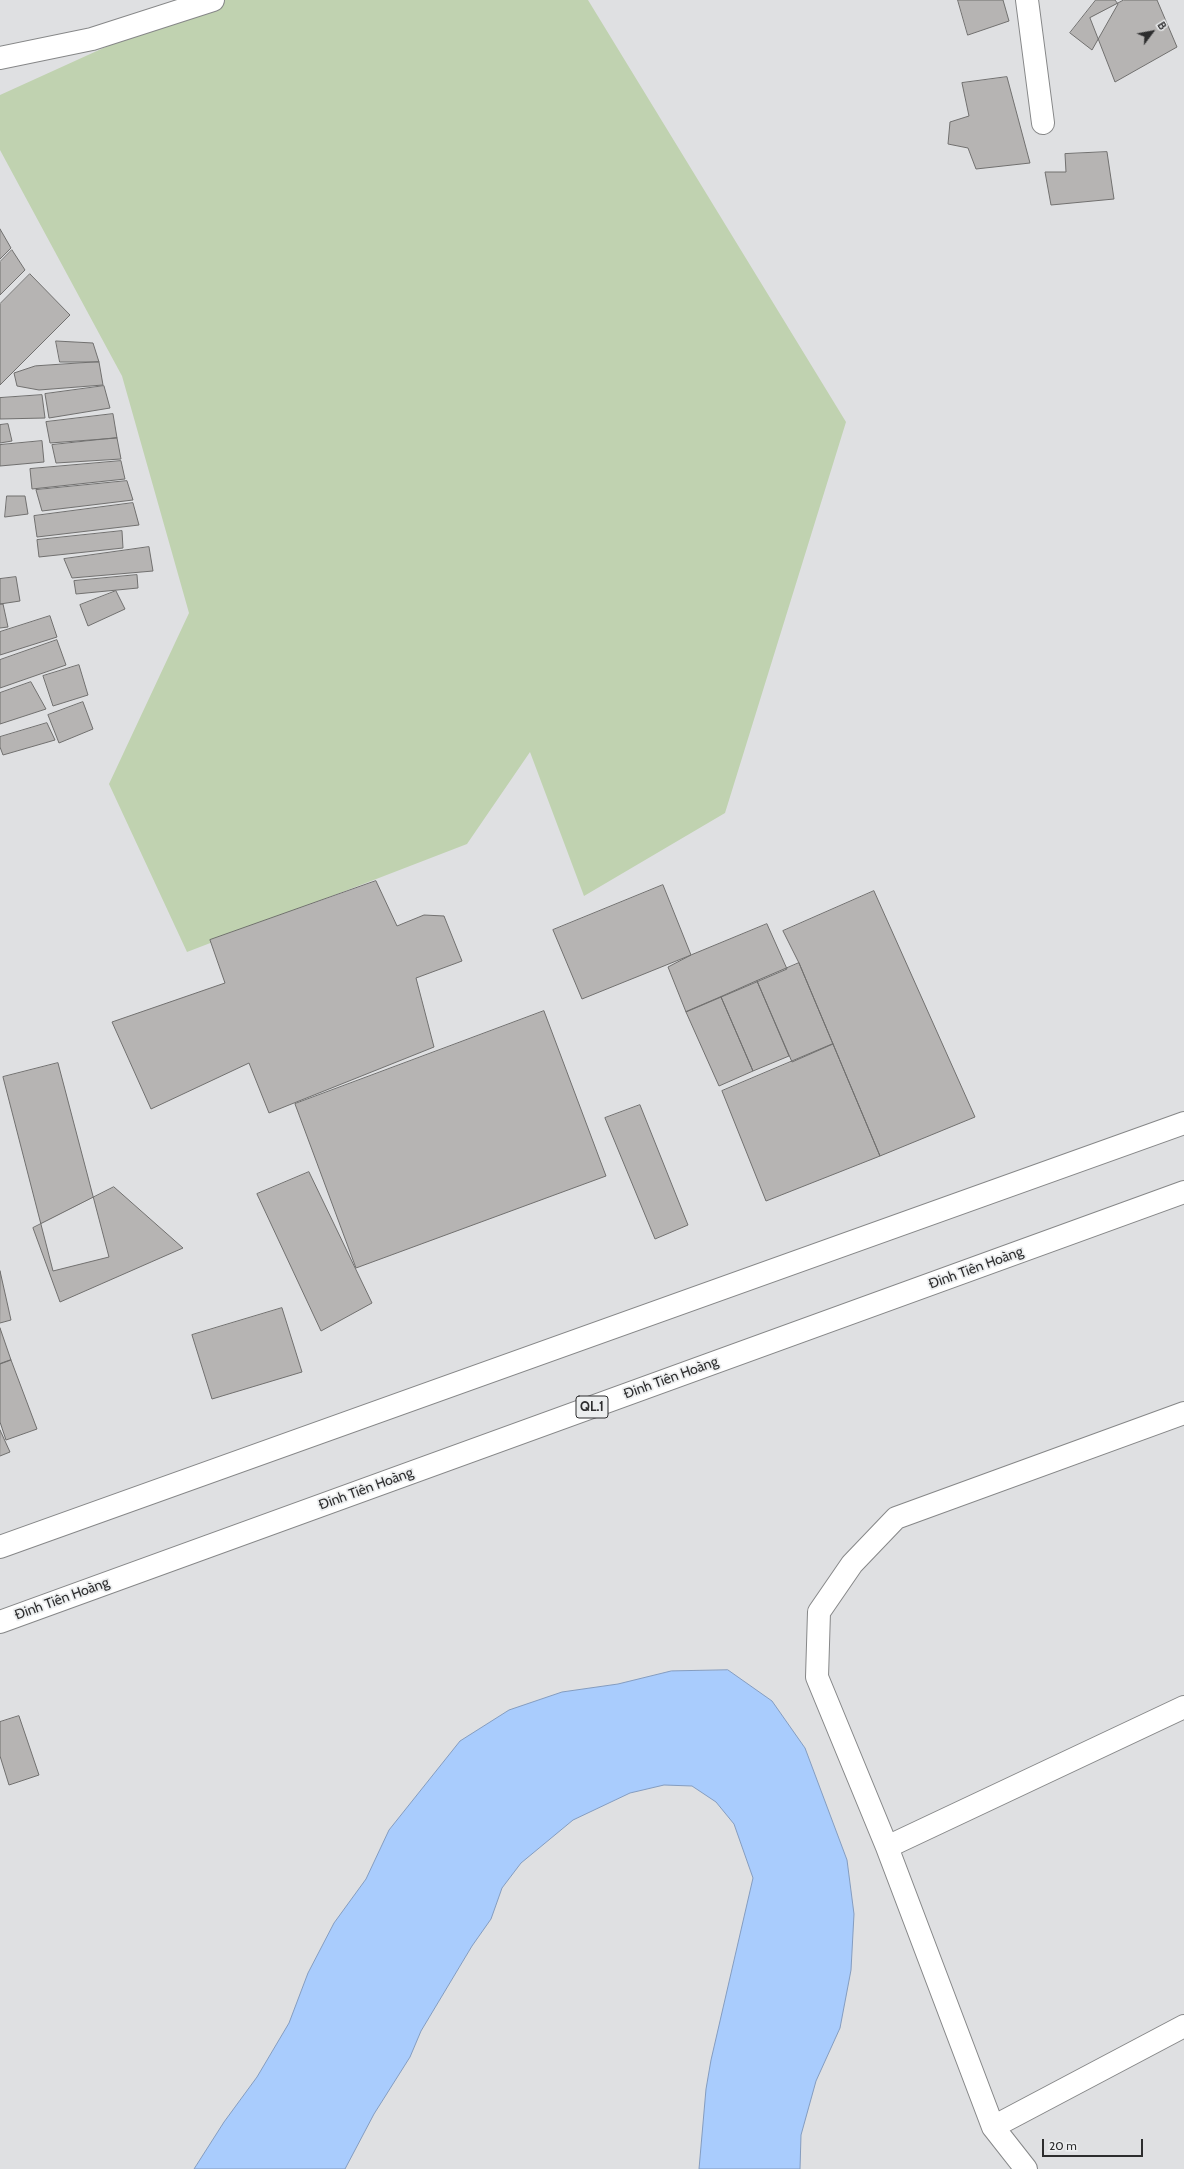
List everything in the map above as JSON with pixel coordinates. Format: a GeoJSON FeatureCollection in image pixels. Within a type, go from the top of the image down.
{"type":"FeatureCollection","features":[{"type":"Feature","properties":{"kind":"main road"},"geometry":{"type":"LineString","coordinates":[[0,58],[92,39],[213,0]]}},
{"type":"Feature","properties":{"kind":"main road"},"geometry":{"type":"LineString","coordinates":[[1027,0],[1043,123]]}},
{"type":"Feature","properties":{"kind":"main road"},"geometry":{"type":"LineString","coordinates":[[0,1548],[1184,1123]]}},
{"type":"Feature","properties":{"kind":"main road","name":"Đinh Tiên Hoàng"},"geometry":{"type":"LineString","coordinates":[[0,1622],[1184,1192]]}},
{"type":"Feature","properties":{"kind":"main road"},"geometry":{"type":"LineString","coordinates":[[1026,2169],[993,2127],[887,1847],[817,1678],[819,1612],[852,1564],[896,1518],[1184,1413]]}},
{"type":"Feature","properties":{"kind":"main road"},"geometry":{"type":"LineString","coordinates":[[887,1847],[1184,1707]]}},
{"type":"Feature","properties":{"kind":"main road"},"geometry":{"type":"LineString","coordinates":[[993,2127],[1184,2026]]}},
{"type":"Feature","properties":{"kind":"green space"},"geometry":{"type":"Polygon","coordinates":[[[209,0],[588,0],[846,422],[725,813],[584,896],[530,752],[467,844],[187,952],[109,784],[189,613],[122,376],[0,150],[0,95],[209,0]]]}},
{"type":"Feature","properties":{"kind":"water"},"geometry":{"type":"Polygon","coordinates":[[[728,1670],[772,1701],[805,1748],[847,1860],[854,1914],[851,1970],[840,2028],[816,2081],[801,2135],[800,2169],[699,2169],[706,2089],[711,2060],[753,1878],[734,1824],[716,1802],[692,1786],[664,1785],[630,1793],[573,1820],[521,1863],[502,1888],[491,1919],[472,1946],[421,2031],[410,2057],[374,2114],[345,2169],[194,2169],[224,2122],[257,2077],[289,2023],[308,1973],[334,1923],[366,1879],[389,1830],[460,1741],[509,1710],[562,1692],[618,1684],[671,1671],[728,1670]]]}},
{"type":"Feature","properties":{"kind":"building"},"geometry":{"type":"Polygon","coordinates":[[[958,0],[1003,0],[1009,21],[968,35],[958,0]]]}},
{"type":"Feature","properties":{"kind":"building"},"geometry":{"type":"Polygon","coordinates":[[[1096,0],[1115,0],[1118,4],[1092,50],[1070,33],[1096,0]]]}},
{"type":"Feature","properties":{"kind":"building"},"geometry":{"type":"Polygon","coordinates":[[[1124,0],[1157,0],[1177,47],[1115,82],[1090,18],[1124,0]]]}},
{"type":"Feature","properties":{"kind":"building"},"geometry":{"type":"Polygon","coordinates":[[[1007,77],[1030,163],[976,169],[968,148],[948,144],[950,122],[969,116],[962,83],[1007,77]]]}},
{"type":"Feature","properties":{"kind":"building"},"geometry":{"type":"Polygon","coordinates":[[[1107,152],[1114,199],[1051,205],[1045,172],[1066,172],[1065,154],[1107,152]]]}},
{"type":"Feature","properties":{"kind":"building"},"geometry":{"type":"Polygon","coordinates":[[[0,229],[11,248],[0,259],[0,229]]]}},
{"type":"Feature","properties":{"kind":"building"},"geometry":{"type":"Polygon","coordinates":[[[12,250],[25,270],[0,295],[0,262],[12,250]]]}},
{"type":"Feature","properties":{"kind":"building"},"geometry":{"type":"Polygon","coordinates":[[[30,274],[70,315],[0,385],[0,304],[30,274]]]}},
{"type":"Feature","properties":{"kind":"building"},"geometry":{"type":"Polygon","coordinates":[[[56,341],[93,343],[99,362],[60,362],[56,341]]]}},
{"type":"Feature","properties":{"kind":"building"},"geometry":{"type":"Polygon","coordinates":[[[99,362],[103,385],[39,390],[17,386],[14,373],[35,366],[99,362]]]}},
{"type":"Feature","properties":{"kind":"building"},"geometry":{"type":"Polygon","coordinates":[[[104,386],[110,408],[49,418],[45,394],[104,386]]]}},
{"type":"Feature","properties":{"kind":"building"},"geometry":{"type":"Polygon","coordinates":[[[42,395],[45,418],[0,419],[0,398],[42,395]]]}},
{"type":"Feature","properties":{"kind":"building"},"geometry":{"type":"Polygon","coordinates":[[[113,414],[117,438],[50,443],[46,422],[113,414]]]}},
{"type":"Feature","properties":{"kind":"building"},"geometry":{"type":"Polygon","coordinates":[[[8,424],[12,441],[0,443],[0,425],[8,424]]]}},
{"type":"Feature","properties":{"kind":"building"},"geometry":{"type":"Polygon","coordinates":[[[117,438],[121,459],[56,463],[52,445],[117,438]]]}},
{"type":"Feature","properties":{"kind":"building"},"geometry":{"type":"Polygon","coordinates":[[[42,441],[44,462],[0,466],[0,445],[42,441]]]}},
{"type":"Feature","properties":{"kind":"building"},"geometry":{"type":"Polygon","coordinates":[[[121,461],[125,479],[32,489],[30,469],[121,461]]]}},
{"type":"Feature","properties":{"kind":"building"},"geometry":{"type":"Polygon","coordinates":[[[127,481],[133,500],[42,511],[36,490],[127,481]]]}},
{"type":"Feature","properties":{"kind":"building"},"geometry":{"type":"Polygon","coordinates":[[[7,496],[25,496],[28,514],[5,517],[7,496]]]}},
{"type":"Feature","properties":{"kind":"building"},"geometry":{"type":"Polygon","coordinates":[[[133,503],[139,525],[37,537],[34,516],[133,503]]]}},
{"type":"Feature","properties":{"kind":"building"},"geometry":{"type":"Polygon","coordinates":[[[122,531],[123,548],[39,557],[37,540],[122,531]]]}},
{"type":"Feature","properties":{"kind":"building"},"geometry":{"type":"Polygon","coordinates":[[[149,547],[153,571],[72,578],[64,559],[149,547]]]}},
{"type":"Feature","properties":{"kind":"building"},"geometry":{"type":"Polygon","coordinates":[[[137,575],[138,588],[76,594],[74,581],[137,575]]]}},
{"type":"Feature","properties":{"kind":"building"},"geometry":{"type":"Polygon","coordinates":[[[16,577],[20,601],[0,604],[0,579],[16,577]]]}},
{"type":"Feature","properties":{"kind":"building"},"geometry":{"type":"Polygon","coordinates":[[[116,591],[125,609],[88,626],[80,605],[116,591]]]}},
{"type":"Feature","properties":{"kind":"building"},"geometry":{"type":"Polygon","coordinates":[[[0,604],[3,604],[8,627],[0,628],[0,604]]]}},
{"type":"Feature","properties":{"kind":"building"},"geometry":{"type":"Polygon","coordinates":[[[50,616],[57,637],[0,655],[0,632],[50,616]]]}},
{"type":"Feature","properties":{"kind":"building"},"geometry":{"type":"Polygon","coordinates":[[[57,640],[66,665],[0,688],[0,660],[57,640]]]}},
{"type":"Feature","properties":{"kind":"building"},"geometry":{"type":"Polygon","coordinates":[[[79,665],[88,695],[53,706],[43,676],[79,665]]]}},
{"type":"Feature","properties":{"kind":"building"},"geometry":{"type":"Polygon","coordinates":[[[31,682],[46,709],[0,724],[0,693],[31,682]]]}},
{"type":"Feature","properties":{"kind":"building"},"geometry":{"type":"Polygon","coordinates":[[[83,702],[93,729],[59,743],[48,715],[83,702]]]}},
{"type":"Feature","properties":{"kind":"building"},"geometry":{"type":"Polygon","coordinates":[[[47,723],[55,740],[3,755],[0,747],[0,737],[47,723]]]}},
{"type":"Feature","properties":{"kind":"building"},"geometry":{"type":"Polygon","coordinates":[[[376,881],[397,926],[424,915],[444,916],[462,961],[416,978],[434,1047],[269,1113],[249,1063],[151,1109],[112,1022],[225,983],[210,940],[376,881]]]}},
{"type":"Feature","properties":{"kind":"building"},"geometry":{"type":"Polygon","coordinates":[[[663,885],[691,955],[582,999],[553,930],[663,885]]]}},
{"type":"Feature","properties":{"kind":"building"},"geometry":{"type":"Polygon","coordinates":[[[874,891],[975,1117],[880,1156],[799,963],[783,931],[874,891]]]}},
{"type":"Feature","properties":{"kind":"building"},"geometry":{"type":"Polygon","coordinates":[[[767,924],[787,969],[686,1012],[668,967],[691,955],[767,924]]]}},
{"type":"Feature","properties":{"kind":"building"},"geometry":{"type":"Polygon","coordinates":[[[799,963],[833,1044],[792,1062],[757,981],[799,963]]]}},
{"type":"Feature","properties":{"kind":"building"},"geometry":{"type":"Polygon","coordinates":[[[757,981],[789,1056],[753,1071],[721,997],[757,981]]]}},
{"type":"Feature","properties":{"kind":"building"},"geometry":{"type":"Polygon","coordinates":[[[721,997],[753,1071],[719,1086],[686,1012],[721,997]]]}},
{"type":"Feature","properties":{"kind":"building"},"geometry":{"type":"Polygon","coordinates":[[[544,1011],[606,1176],[356,1268],[295,1104],[544,1011]]]}},
{"type":"Feature","properties":{"kind":"building"},"geometry":{"type":"Polygon","coordinates":[[[833,1044],[880,1156],[766,1201],[722,1091],[833,1044]]]}},
{"type":"Feature","properties":{"kind":"building"},"geometry":{"type":"Polygon","coordinates":[[[58,1063],[109,1257],[53,1271],[3,1077],[58,1063]]]}},
{"type":"Feature","properties":{"kind":"building"},"geometry":{"type":"Polygon","coordinates":[[[640,1105],[688,1225],[655,1239],[605,1118],[640,1105]]]}},
{"type":"Feature","properties":{"kind":"building"},"geometry":{"type":"Polygon","coordinates":[[[309,1172],[372,1303],[321,1331],[257,1194],[309,1172]]]}},
{"type":"Feature","properties":{"kind":"building"},"geometry":{"type":"Polygon","coordinates":[[[114,1187],[183,1248],[60,1302],[33,1228],[114,1187]]]}},
{"type":"Feature","properties":{"kind":"building"},"geometry":{"type":"Polygon","coordinates":[[[0,1271],[11,1320],[0,1323],[0,1271]]]}},
{"type":"Feature","properties":{"kind":"building"},"geometry":{"type":"Polygon","coordinates":[[[282,1308],[302,1372],[212,1399],[192,1335],[282,1308]]]}},
{"type":"Feature","properties":{"kind":"building"},"geometry":{"type":"Polygon","coordinates":[[[0,1328],[11,1360],[0,1364],[0,1328]]]}},
{"type":"Feature","properties":{"kind":"building"},"geometry":{"type":"Polygon","coordinates":[[[11,1360],[37,1429],[6,1440],[0,1422],[0,1364],[11,1360]]]}},
{"type":"Feature","properties":{"kind":"building"},"geometry":{"type":"Polygon","coordinates":[[[0,1430],[10,1452],[0,1456],[0,1430]]]}},
{"type":"Feature","properties":{"kind":"building"},"geometry":{"type":"Polygon","coordinates":[[[19,1716],[39,1775],[9,1785],[0,1756],[0,1722],[19,1716]]]}}]}
